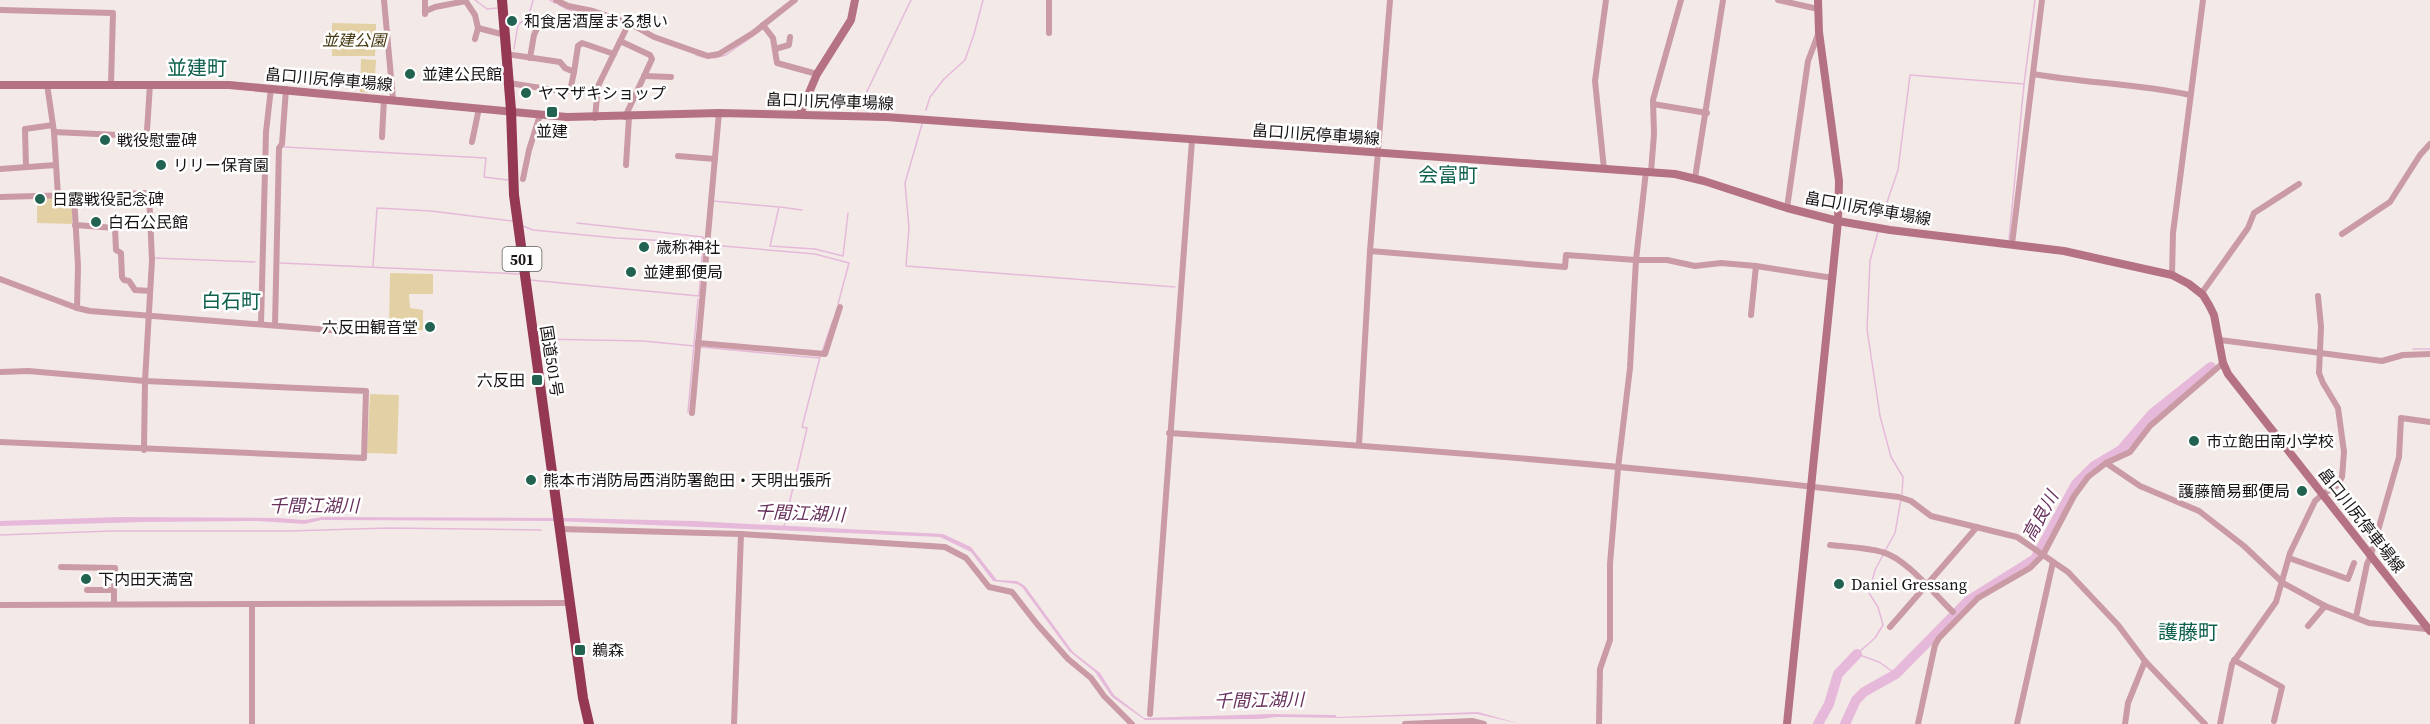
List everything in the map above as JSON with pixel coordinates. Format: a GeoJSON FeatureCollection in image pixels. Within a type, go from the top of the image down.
{"type":"FeatureCollection","features":[{"type":"Feature","properties":{"kind":"highway","name":"国道501号"},"geometry":{"type":"LineString","coordinates":[[503,0],[516,211],[583,698],[590,724]]}},
{"type":"Feature","properties":{"kind":"main road"},"geometry":{"type":"LineString","coordinates":[[800,114],[817,74],[847,28],[855,0]]}},
{"type":"Feature","properties":{"kind":"main road"},"geometry":{"type":"LineString","coordinates":[[1787,724],[1838,221],[1839,181],[1819,32],[1818,4]]}},
{"type":"Feature","properties":{"kind":"main road","name":"畠口川尻停車場線"},"geometry":{"type":"LineString","coordinates":[[0,85],[229,85],[511,110],[540,115],[595,118],[719,113],[886,117],[1378,154],[1648,171],[1695,178],[1787,208],[1838,221],[1890,230],[2064,251],[2172,275],[2201,294],[2214,315],[2223,363],[2228,374],[2428,630]]}},
{"type":"Feature","properties":{"kind":"street"},"geometry":{"type":"LineString","coordinates":[[382,137],[388,99],[384,0]]}},
{"type":"Feature","properties":{"kind":"street"},"geometry":{"type":"LineString","coordinates":[[425,0],[426,13],[435,7],[466,1],[475,15],[478,28],[475,39]]}},
{"type":"Feature","properties":{"kind":"street"},"geometry":{"type":"LineString","coordinates":[[556,0],[568,6],[593,11],[654,37],[708,56],[719,54],[763,25],[795,0]]}},
{"type":"Feature","properties":{"kind":"street"},"geometry":{"type":"LineString","coordinates":[[1049,0],[1049,33]]}},
{"type":"Feature","properties":{"kind":"street"},"geometry":{"type":"LineString","coordinates":[[1359,445],[1370,251],[1390,0]]}},
{"type":"Feature","properties":{"kind":"street"},"geometry":{"type":"LineString","coordinates":[[1604,169],[1595,81],[1606,0]]}},
{"type":"Feature","properties":{"kind":"street"},"geometry":{"type":"LineString","coordinates":[[1599,724],[1600,669],[1610,640],[1610,564],[1633,335],[1636,260],[1648,171],[1653,104],[1681,0]]}},
{"type":"Feature","properties":{"kind":"street"},"geometry":{"type":"LineString","coordinates":[[1695,178],[1723,0]]}},
{"type":"Feature","properties":{"kind":"street"},"geometry":{"type":"LineString","coordinates":[[1778,0],[1818,4]]}},
{"type":"Feature","properties":{"kind":"street"},"geometry":{"type":"LineString","coordinates":[[2012,244],[2042,0]]}},
{"type":"Feature","properties":{"kind":"street"},"geometry":{"type":"LineString","coordinates":[[2172,275],[2173,233],[2203,0]]}},
{"type":"Feature","properties":{"kind":"street"},"geometry":{"type":"LineString","coordinates":[[0,10],[113,14],[111,84]]}},
{"type":"Feature","properties":{"kind":"street"},"geometry":{"type":"LineString","coordinates":[[530,58],[534,35],[540,22],[555,24]]}},
{"type":"Feature","properties":{"kind":"street"},"geometry":{"type":"LineString","coordinates":[[595,118],[597,91],[628,25]]}},
{"type":"Feature","properties":{"kind":"street"},"geometry":{"type":"LineString","coordinates":[[763,25],[773,38],[777,63],[817,74]]}},
{"type":"Feature","properties":{"kind":"street"},"geometry":{"type":"LineString","coordinates":[[478,28],[505,35]]}},
{"type":"Feature","properties":{"kind":"street"},"geometry":{"type":"LineString","coordinates":[[1787,208],[1808,61],[1819,32]]}},
{"type":"Feature","properties":{"kind":"street"},"geometry":{"type":"LineString","coordinates":[[775,49],[789,45],[790,37]]}},
{"type":"Feature","properties":{"kind":"street"},"geometry":{"type":"LineString","coordinates":[[620,41],[650,55],[652,59],[627,117],[626,165]]}},
{"type":"Feature","properties":{"kind":"street"},"geometry":{"type":"LineString","coordinates":[[570,91],[578,46],[582,43],[614,54]]}},
{"type":"Feature","properties":{"kind":"street"},"geometry":{"type":"LineString","coordinates":[[506,54],[560,62],[565,68],[574,72]]}},
{"type":"Feature","properties":{"kind":"street"},"geometry":{"type":"LineString","coordinates":[[2033,74],[2190,95]]}},
{"type":"Feature","properties":{"kind":"street"},"geometry":{"type":"LineString","coordinates":[[644,76],[671,77]]}},
{"type":"Feature","properties":{"kind":"street"},"geometry":{"type":"LineString","coordinates":[[509,83],[570,91],[597,91]]}},
{"type":"Feature","properties":{"kind":"street"},"geometry":{"type":"LineString","coordinates":[[47,84],[54,128],[58,196]]}},
{"type":"Feature","properties":{"kind":"street"},"geometry":{"type":"LineString","coordinates":[[147,131],[150,84]]}},
{"type":"Feature","properties":{"kind":"street"},"geometry":{"type":"LineString","coordinates":[[261,324],[266,132],[271,88]]}},
{"type":"Feature","properties":{"kind":"street"},"geometry":{"type":"LineString","coordinates":[[275,325],[279,148],[282,144],[286,89]]}},
{"type":"Feature","properties":{"kind":"street"},"geometry":{"type":"LineString","coordinates":[[1653,104],[1707,113]]}},
{"type":"Feature","properties":{"kind":"street"},"geometry":{"type":"LineString","coordinates":[[472,142],[479,108]]}},
{"type":"Feature","properties":{"kind":"street"},"geometry":{"type":"LineString","coordinates":[[692,413],[719,113]]}},
{"type":"Feature","properties":{"kind":"street"},"geometry":{"type":"LineString","coordinates":[[523,179],[540,115]]}},
{"type":"Feature","properties":{"kind":"street"},"geometry":{"type":"LineString","coordinates":[[26,166],[25,129],[54,128],[161,137]]}},
{"type":"Feature","properties":{"kind":"street"},"geometry":{"type":"LineString","coordinates":[[1150,714],[1191,140]]}},
{"type":"Feature","properties":{"kind":"street"},"geometry":{"type":"LineString","coordinates":[[2342,234],[2390,202],[2420,155],[2430,144]]}},
{"type":"Feature","properties":{"kind":"street"},"geometry":{"type":"LineString","coordinates":[[678,156],[715,159]]}},
{"type":"Feature","properties":{"kind":"street"},"geometry":{"type":"LineString","coordinates":[[0,169],[56,165]]}},
{"type":"Feature","properties":{"kind":"street"},"geometry":{"type":"LineString","coordinates":[[2201,294],[2248,228],[2254,213],[2299,184]]}},
{"type":"Feature","properties":{"kind":"street"},"geometry":{"type":"LineString","coordinates":[[0,190],[0,197],[149,193],[152,260],[145,381],[144,450]]}},
{"type":"Feature","properties":{"kind":"street"},"geometry":{"type":"LineString","coordinates":[[74,196],[78,266],[77,308]]}},
{"type":"Feature","properties":{"kind":"street"},"geometry":{"type":"LineString","coordinates":[[75,225],[115,228],[116,250],[121,253],[122,277],[129,281],[135,290],[150,291]]}},
{"type":"Feature","properties":{"kind":"street"},"geometry":{"type":"LineString","coordinates":[[1370,251],[1565,267],[1566,255],[1667,260],[1695,266],[1721,263],[1756,266],[1833,279]]}},
{"type":"Feature","properties":{"kind":"street"},"geometry":{"type":"LineString","coordinates":[[1751,315],[1756,266]]}},
{"type":"Feature","properties":{"kind":"street"},"geometry":{"type":"LineString","coordinates":[[0,279],[77,308],[368,333]]}},
{"type":"Feature","properties":{"kind":"street"},"geometry":{"type":"LineString","coordinates":[[2220,724],[2234,660],[2276,602],[2289,558],[2315,501],[2338,485],[2342,477],[2344,452],[2338,408],[2319,373],[2318,296]]}},
{"type":"Feature","properties":{"kind":"street"},"geometry":{"type":"LineString","coordinates":[[698,343],[825,354],[840,307]]}},
{"type":"Feature","properties":{"kind":"street"},"geometry":{"type":"LineString","coordinates":[[2220,339],[2382,361],[2403,354],[2430,354]]}},
{"type":"Feature","properties":{"kind":"street"},"geometry":{"type":"LineString","coordinates":[[1918,724],[1935,645],[1939,638],[1978,598],[2030,568],[2043,555],[2074,496],[2088,477],[2106,463],[2130,452],[2150,426],[2223,363]]}},
{"type":"Feature","properties":{"kind":"street"},"geometry":{"type":"LineString","coordinates":[[0,372],[28,370],[145,381],[366,391],[364,458],[0,442]]}},
{"type":"Feature","properties":{"kind":"street"},"geometry":{"type":"LineString","coordinates":[[2356,617],[2367,564],[2399,457],[2401,418],[2430,422]]}},
{"type":"Feature","properties":{"kind":"street"},"geometry":{"type":"LineString","coordinates":[[1169,433],[1359,445],[1812,486],[1901,498],[1930,516],[2017,537],[2068,572],[2089,593],[2145,661],[2205,724]]}},
{"type":"Feature","properties":{"kind":"street"},"geometry":{"type":"LineString","coordinates":[[2106,463],[2140,486],[2199,511],[2244,546],[2283,583],[2325,606],[2369,623],[2428,630]]}},
{"type":"Feature","properties":{"kind":"street"},"geometry":{"type":"LineString","coordinates":[[560,523],[945,547],[966,558],[989,587],[1012,592],[1068,659],[1091,678],[1104,696],[1132,724]]}},
{"type":"Feature","properties":{"kind":"street"},"geometry":{"type":"LineString","coordinates":[[1890,627],[1977,527]]}},
{"type":"Feature","properties":{"kind":"street"},"geometry":{"type":"LineString","coordinates":[[734,724],[741,534]]}},
{"type":"Feature","properties":{"kind":"street"},"geometry":{"type":"LineString","coordinates":[[1830,545],[1885,553],[1901,562],[1953,612]]}},
{"type":"Feature","properties":{"kind":"street"},"geometry":{"type":"LineString","coordinates":[[2289,558],[2348,579],[2354,563]]}},
{"type":"Feature","properties":{"kind":"street"},"geometry":{"type":"LineString","coordinates":[[2017,724],[2053,562]]}},
{"type":"Feature","properties":{"kind":"street"},"geometry":{"type":"LineString","coordinates":[[61,567],[115,568],[114,604]]}},
{"type":"Feature","properties":{"kind":"street"},"geometry":{"type":"LineString","coordinates":[[87,590],[114,590]]}},
{"type":"Feature","properties":{"kind":"street"},"geometry":{"type":"LineString","coordinates":[[0,605],[571,603]]}},
{"type":"Feature","properties":{"kind":"street"},"geometry":{"type":"LineString","coordinates":[[252,604],[252,724]]}},
{"type":"Feature","properties":{"kind":"street"},"geometry":{"type":"LineString","coordinates":[[2308,626],[2325,606]]}},
{"type":"Feature","properties":{"kind":"street"},"geometry":{"type":"LineString","coordinates":[[2234,660],[2282,687],[2274,722]]}},
{"type":"Feature","properties":{"kind":"street"},"geometry":{"type":"LineString","coordinates":[[2125,724],[2130,697],[2145,661]]}},
{"type":"Feature","properties":{"kind":"street"},"geometry":{"type":"LineString","coordinates":[[1405,724],[1472,722],[1484,724]]}},
{"type":"Feature","properties":{"kind":"green space","name":"並建公園"},"geometry":{"type":"Polygon","coordinates":[[[332,23],[376,24],[375,56],[332,56],[332,23]]]}},
{"type":"Feature","properties":{"kind":"green space"},"geometry":{"type":"Polygon","coordinates":[[[361,59],[376,60],[374,93],[360,92],[361,59]]]}},
{"type":"Feature","properties":{"kind":"green space"},"geometry":{"type":"Polygon","coordinates":[[[72,197],[72,224],[37,223],[37,199],[72,197]]]}},
{"type":"Feature","properties":{"kind":"green space"},"geometry":{"type":"Polygon","coordinates":[[[390,273],[433,274],[433,294],[409,294],[410,308],[423,310],[423,330],[389,331],[390,273]]]}},
{"type":"Feature","properties":{"kind":"green space"},"geometry":{"type":"Polygon","coordinates":[[[370,394],[399,395],[397,454],[367,453],[370,394]]]}},
{"type":"Feature","properties":{"kind":"shaded area"},"geometry":{"type":"Polygon","coordinates":[[[119,517],[305,520],[322,517],[570,518],[694,521],[943,534],[971,547],[997,580],[1017,581],[1025,586],[1073,652],[1100,673],[1114,695],[1144,718],[1274,714],[1336,715],[1336,717],[1478,712],[1521,724],[1477,714],[1340,718],[1145,720],[1112,697],[1095,672],[1069,651],[1022,587],[1017,584],[993,581],[971,552],[940,537],[554,521],[321,520],[305,524],[257,521],[0,526],[0,521],[119,517]]]}},
{"type":"Feature","properties":{"kind":"waterway"},"geometry":{"type":"LineString","coordinates":[[475,0],[487,9],[497,8]]}},
{"type":"Feature","properties":{"kind":"waterway"},"geometry":{"type":"LineString","coordinates":[[514,49],[518,25],[529,15],[533,0]]}},
{"type":"Feature","properties":{"kind":"waterway"},"geometry":{"type":"LineString","coordinates":[[550,0],[555,3]]}},
{"type":"Feature","properties":{"kind":"waterway"},"geometry":{"type":"LineString","coordinates":[[858,110],[911,0]]}},
{"type":"Feature","properties":{"kind":"waterway"},"geometry":{"type":"LineString","coordinates":[[926,110],[930,97],[944,79],[965,60],[983,0]]}},
{"type":"Feature","properties":{"kind":"waterway"},"geometry":{"type":"LineString","coordinates":[[2009,239],[2024,84],[2035,0]]}},
{"type":"Feature","properties":{"kind":"waterway"},"geometry":{"type":"LineString","coordinates":[[559,5],[615,22]]}},
{"type":"Feature","properties":{"kind":"waterway"},"geometry":{"type":"LineString","coordinates":[[714,58],[726,55],[763,29]]}},
{"type":"Feature","properties":{"kind":"waterway"},"geometry":{"type":"LineString","coordinates":[[696,55],[706,58]]}},
{"type":"Feature","properties":{"kind":"waterway"},"geometry":{"type":"LineString","coordinates":[[1882,217],[1898,170],[1910,75],[2024,84]]}},
{"type":"Feature","properties":{"kind":"waterway"},"geometry":{"type":"LineString","coordinates":[[922,124],[905,183],[909,228],[906,266],[1175,287]]}},
{"type":"Feature","properties":{"kind":"waterway"},"geometry":{"type":"LineString","coordinates":[[284,147],[486,158],[484,177],[508,180]]}},
{"type":"Feature","properties":{"kind":"waterway"},"geometry":{"type":"LineString","coordinates":[[713,201],[779,207],[770,246],[815,249],[843,256],[848,213]]}},
{"type":"Feature","properties":{"kind":"waterway"},"geometry":{"type":"LineString","coordinates":[[780,207],[802,210]]}},
{"type":"Feature","properties":{"kind":"waterway"},"geometry":{"type":"LineString","coordinates":[[373,266],[377,208],[431,211],[513,221]]}},
{"type":"Feature","properties":{"kind":"waterway"},"geometry":{"type":"LineString","coordinates":[[577,223],[703,237],[703,239]]}},
{"type":"Feature","properties":{"kind":"waterway"},"geometry":{"type":"LineString","coordinates":[[523,226],[533,230],[616,238],[705,243]]}},
{"type":"Feature","properties":{"kind":"waterway"},"geometry":{"type":"LineString","coordinates":[[1878,232],[1870,261],[1867,329],[1880,416],[1891,457],[1903,477],[1902,494]]}},
{"type":"Feature","properties":{"kind":"waterway"},"geometry":{"type":"LineString","coordinates":[[530,280],[699,296],[703,244]]}},
{"type":"Feature","properties":{"kind":"waterway"},"geometry":{"type":"LineString","coordinates":[[711,245],[815,254],[849,263],[838,304]]}},
{"type":"Feature","properties":{"kind":"waterway"},"geometry":{"type":"LineString","coordinates":[[154,258],[255,262]]}},
{"type":"Feature","properties":{"kind":"waterway"},"geometry":{"type":"LineString","coordinates":[[280,263],[519,274]]}},
{"type":"Feature","properties":{"kind":"waterway"},"geometry":{"type":"LineString","coordinates":[[688,412],[698,299]]}},
{"type":"Feature","properties":{"kind":"waterway"},"geometry":{"type":"LineString","coordinates":[[822,352],[833,320]]}},
{"type":"Feature","properties":{"kind":"waterway"},"geometry":{"type":"LineString","coordinates":[[540,339],[643,341],[695,346]]}},
{"type":"Feature","properties":{"kind":"waterway"},"geometry":{"type":"LineString","coordinates":[[701,347],[819,358]]}},
{"type":"Feature","properties":{"kind":"waterway"},"geometry":{"type":"LineString","coordinates":[[2413,349],[2430,349]]}},
{"type":"Feature","properties":{"kind":"waterway","name":"千間江湖川"},"geometry":{"type":"LineString","coordinates":[[784,526],[807,428],[802,427],[820,357]]}},
{"type":"Feature","properties":{"kind":"waterway","name":"高良川"},"geometry":{"type":"LineString","coordinates":[[1845,724],[1856,700],[1864,692],[1896,674],[1968,601],[2035,559],[2076,484],[2094,466],[2121,450],[2152,414],[2211,367]]}},
{"type":"Feature","properties":{"kind":"waterway"},"geometry":{"type":"LineString","coordinates":[[1885,551],[1895,533],[1901,499]]}},
{"type":"Feature","properties":{"kind":"waterway"},"geometry":{"type":"LineString","coordinates":[[0,535],[111,531],[289,531],[388,528],[541,530]]}},
{"type":"Feature","properties":{"kind":"waterway"},"geometry":{"type":"LineString","coordinates":[[1883,555],[1875,570],[1869,593],[1878,607],[1883,625],[1875,638],[1857,654],[1879,662],[1896,674]]}},
{"type":"Feature","properties":{"kind":"waterway"},"geometry":{"type":"LineString","coordinates":[[1818,724],[1829,704],[1838,674],[1857,654]]}},
{"type":"Feature","properties":{"kind":"place","name":"和食居酒屋まる想い"},"geometry":{"type":"Point","coordinates":[512,21]}},
{"type":"Feature","properties":{"kind":"place","name":"並建公民館"},"geometry":{"type":"Point","coordinates":[410,74]}},
{"type":"Feature","properties":{"kind":"place","name":"ヤマザキショップ"},"geometry":{"type":"Point","coordinates":[526,93]}},
{"type":"Feature","properties":{"kind":"place","name":"並建"},"geometry":{"type":"Point","coordinates":[552,112]}},
{"type":"Feature","properties":{"kind":"place","name":"戦役慰霊碑"},"geometry":{"type":"Point","coordinates":[105,140]}},
{"type":"Feature","properties":{"kind":"place","name":"リリー保育園"},"geometry":{"type":"Point","coordinates":[161,165]}},
{"type":"Feature","properties":{"kind":"place","name":"日露戦役記念碑"},"geometry":{"type":"Point","coordinates":[40,199]}},
{"type":"Feature","properties":{"kind":"place","name":"白石公民館"},"geometry":{"type":"Point","coordinates":[96,222]}},
{"type":"Feature","properties":{"kind":"place","name":"歳称神社"},"geometry":{"type":"Point","coordinates":[644,247]}},
{"type":"Feature","properties":{"kind":"place","name":"並建郵便局"},"geometry":{"type":"Point","coordinates":[631,272]}},
{"type":"Feature","properties":{"kind":"place","name":"六反田観音堂"},"geometry":{"type":"Point","coordinates":[430,327]}},
{"type":"Feature","properties":{"kind":"place","name":"六反田"},"geometry":{"type":"Point","coordinates":[537,380]}},
{"type":"Feature","properties":{"kind":"place","name":"市立飽田南小学校"},"geometry":{"type":"Point","coordinates":[2194,441]}},
{"type":"Feature","properties":{"kind":"place","name":"熊本市消防局西消防署飽田・天明出張所"},"geometry":{"type":"Point","coordinates":[531,480]}},
{"type":"Feature","properties":{"kind":"place","name":"護藤簡易郵便局"},"geometry":{"type":"Point","coordinates":[2302,491]}},
{"type":"Feature","properties":{"kind":"place","name":"下内田天満宮"},"geometry":{"type":"Point","coordinates":[86,579]}},
{"type":"Feature","properties":{"kind":"place","name":"Daniel Gressang"},"geometry":{"type":"Point","coordinates":[1839,584]}},
{"type":"Feature","properties":{"kind":"place","name":"鵜森"},"geometry":{"type":"Point","coordinates":[580,650]}},
{"type":"Feature","properties":{"kind":"district","name":"並建町"},"geometry":{"type":"Point","coordinates":[197,68]}},
{"type":"Feature","properties":{"kind":"district","name":"会富町"},"geometry":{"type":"Point","coordinates":[1448,175]}},
{"type":"Feature","properties":{"kind":"district","name":"白石町"},"geometry":{"type":"Point","coordinates":[231,301]}},
{"type":"Feature","properties":{"kind":"district","name":"護藤町"},"geometry":{"type":"Point","coordinates":[2188,632]}}]}
